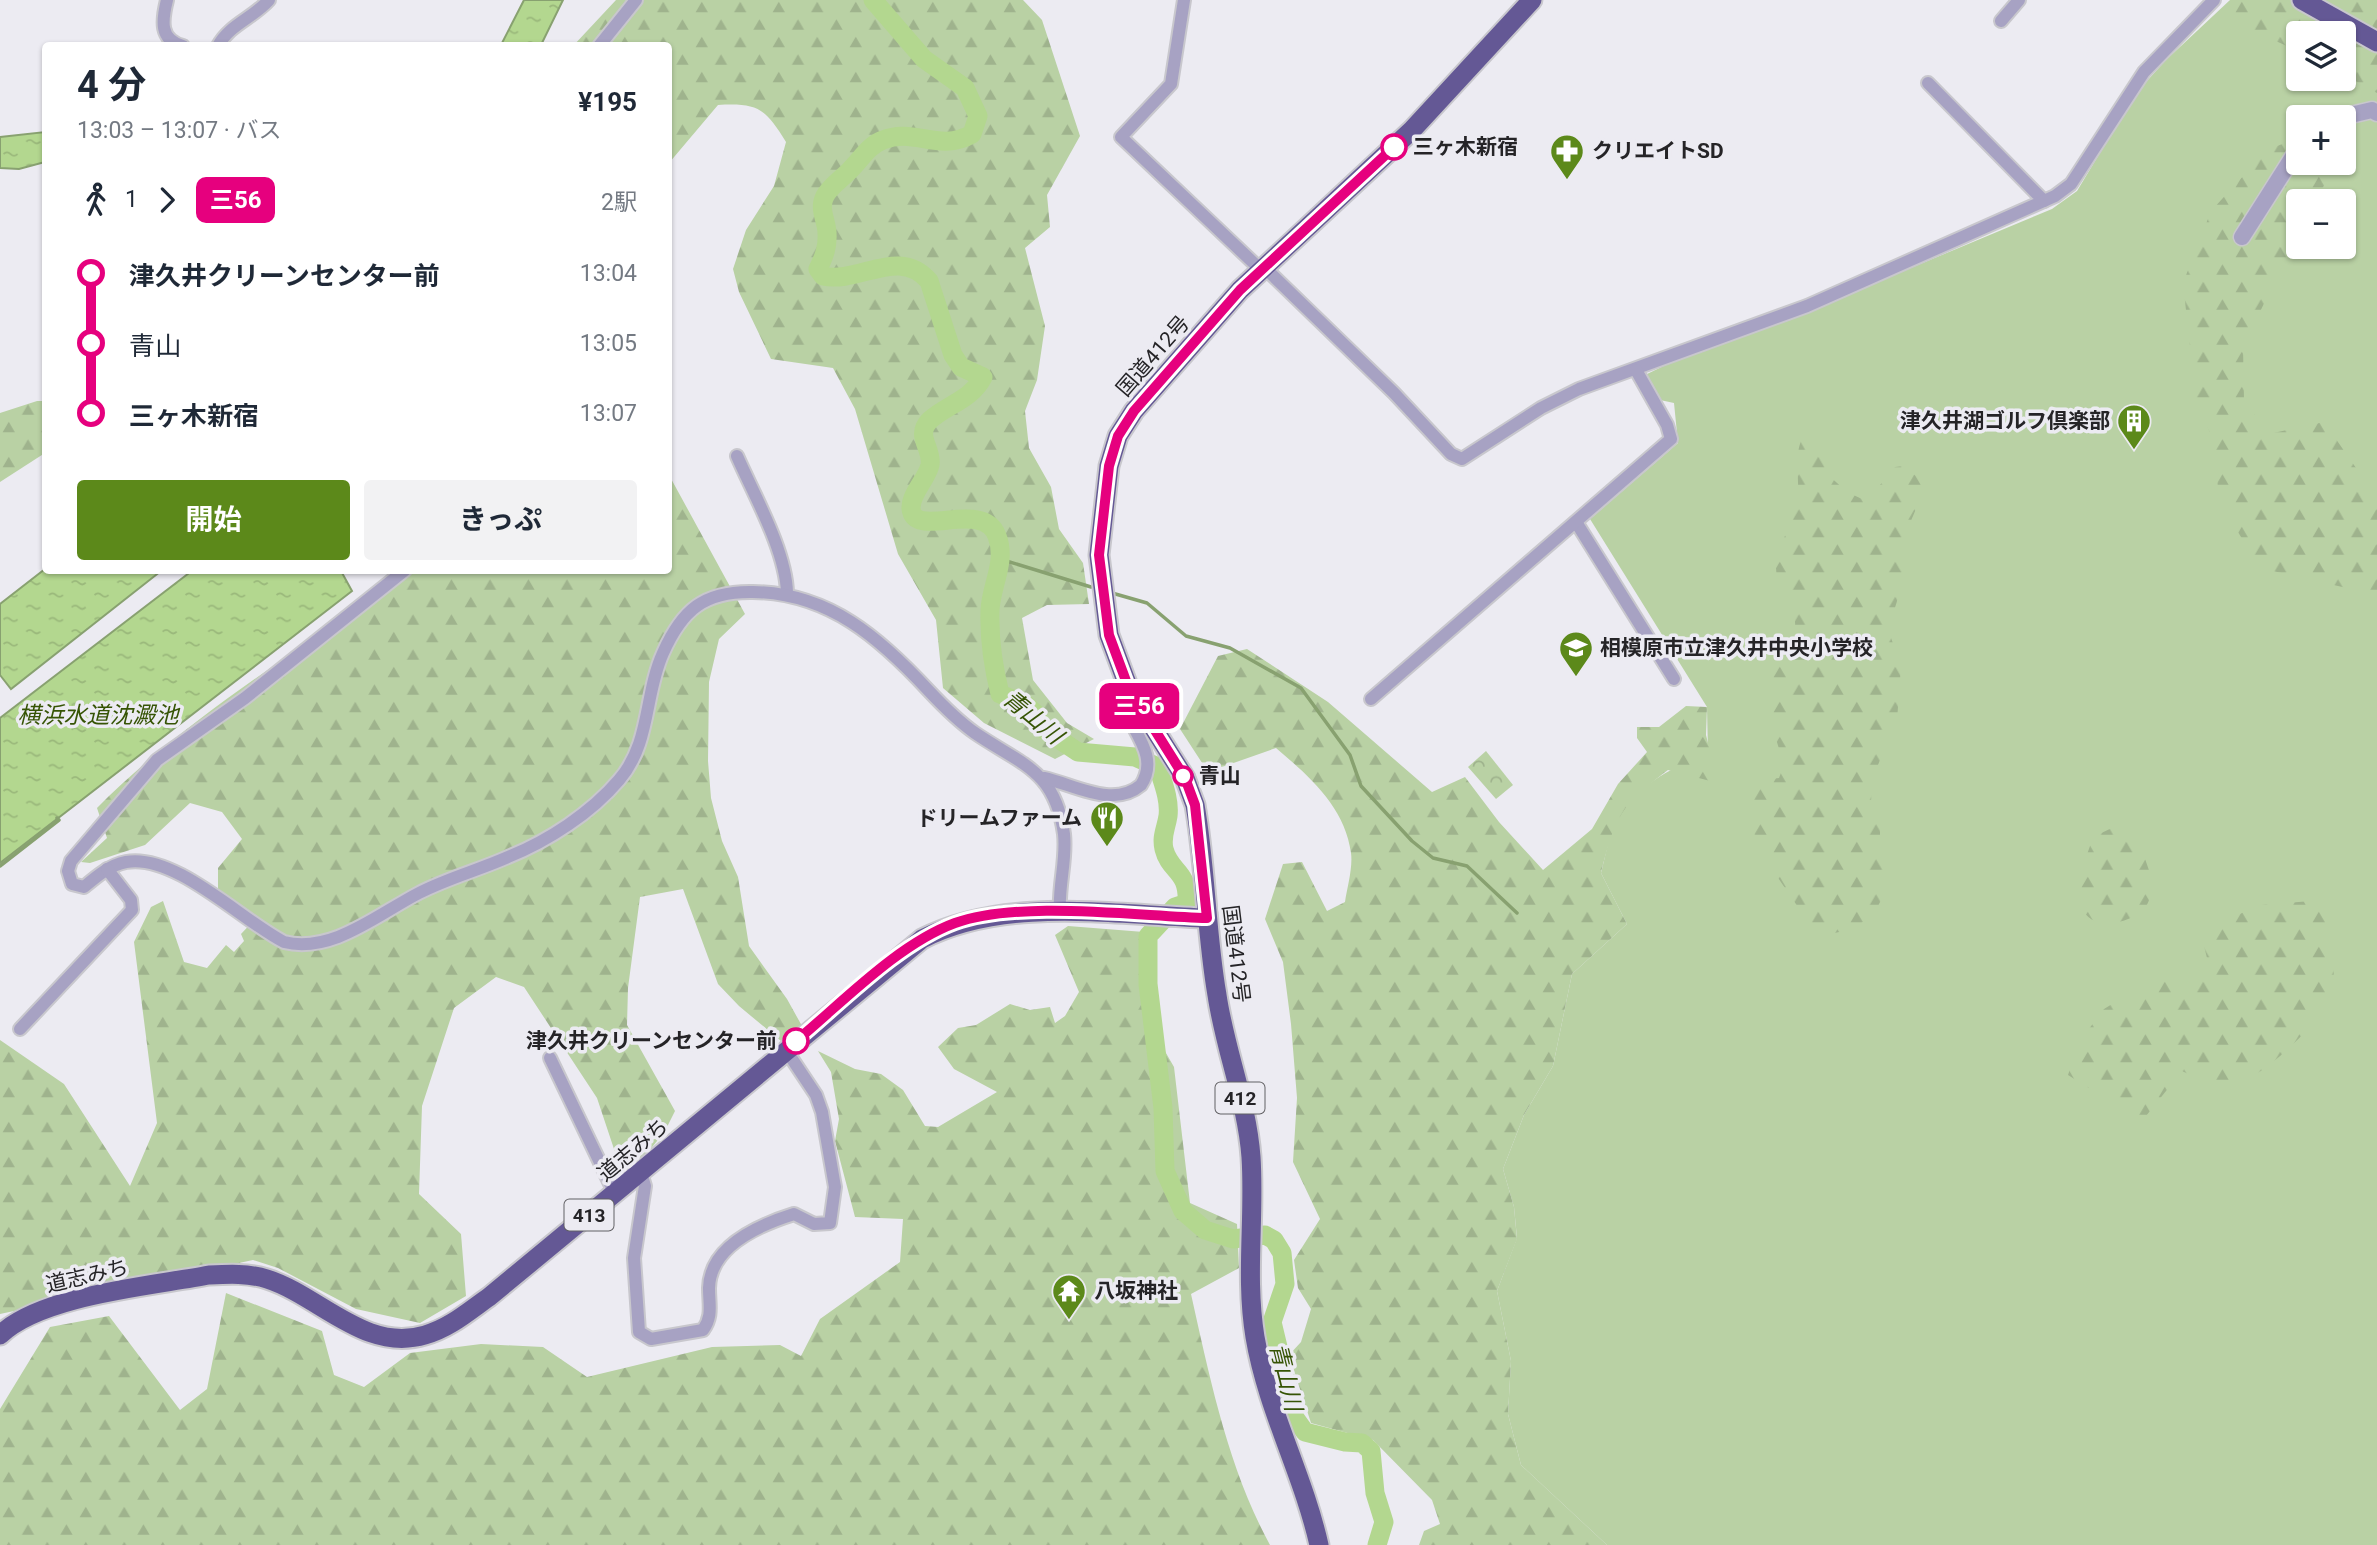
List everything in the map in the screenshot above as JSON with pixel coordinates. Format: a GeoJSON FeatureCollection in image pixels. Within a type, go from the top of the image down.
{"type":"FeatureCollection","features":[{"type":"Feature","properties":{"kind":"highway","name":"国道412号"},"geometry":{"type":"LineString","coordinates":[[1318,1545],[1307,1498],[1272,1403],[1255,1338],[1250,1237],[1251,1156],[1246,1122],[1216,995],[1195,805],[1185,778],[1129,689],[1109,635],[1099,555],[1109,466],[1118,436],[1134,411],[1263,268],[1412,130],[1532,0]]}},
{"type":"Feature","properties":{"kind":"highway"},"geometry":{"type":"LineString","coordinates":[[2302,0],[2377,42]]}},
{"type":"Feature","properties":{"kind":"highway","name":"道志みち"},"geometry":{"type":"LineString","coordinates":[[0,1335],[26,1316],[56,1305],[209,1275],[234,1274],[280,1284],[368,1332],[404,1338],[423,1336],[457,1320],[489,1297],[905,951],[938,931],[989,915],[1060,913],[1207,918]]}},
{"type":"Feature","properties":{"kind":"street"},"geometry":{"type":"LineString","coordinates":[[167,0],[162,21],[172,42]]}},
{"type":"Feature","properties":{"kind":"street"},"geometry":{"type":"LineString","coordinates":[[220,42],[225,33],[257,14],[269,0]]}},
{"type":"Feature","properties":{"kind":"street"},"geometry":{"type":"LineString","coordinates":[[602,42],[636,0]]}},
{"type":"Feature","properties":{"kind":"street"},"geometry":{"type":"LineString","coordinates":[[1184,0],[1171,84],[1121,137],[1394,393],[1451,454],[1462,459],[1541,408],[1579,389],[1807,306],[2044,201],[2071,184],[2144,72],[2214,0]]}},
{"type":"Feature","properties":{"kind":"street"},"geometry":{"type":"LineString","coordinates":[[2001,21],[2019,0]]}},
{"type":"Feature","properties":{"kind":"street"},"geometry":{"type":"LineString","coordinates":[[1928,83],[2044,201]]}},
{"type":"Feature","properties":{"kind":"street"},"geometry":{"type":"LineString","coordinates":[[2356,114],[2372,110],[2377,113]]}},
{"type":"Feature","properties":{"kind":"street"},"geometry":{"type":"LineString","coordinates":[[2242,237],[2286,168]]}},
{"type":"Feature","properties":{"kind":"street"},"geometry":{"type":"LineString","coordinates":[[1371,699],[1671,439],[1667,425],[1636,370]]}},
{"type":"Feature","properties":{"kind":"street"},"geometry":{"type":"LineString","coordinates":[[737,456],[785,574],[787,593]]}},
{"type":"Feature","properties":{"kind":"street"},"geometry":{"type":"LineString","coordinates":[[1576,522],[1674,679]]}},
{"type":"Feature","properties":{"kind":"street"},"geometry":{"type":"LineString","coordinates":[[400,574],[255,690],[157,760],[71,862],[68,871],[72,884],[84,887],[107,869],[128,862],[161,865],[284,942],[303,945],[332,939],[435,884],[506,859],[566,825],[616,784],[629,767],[643,736],[654,674],[681,619],[696,605],[725,593],[787,593],[821,603],[854,624],[901,662],[959,720],[1044,778],[1085,792],[1119,793],[1140,785],[1147,767],[1142,743],[1122,701],[1122,694],[1129,689]]}},
{"type":"Feature","properties":{"kind":"street"},"geometry":{"type":"LineString","coordinates":[[1044,778],[1057,804],[1063,833],[1060,913]]}},
{"type":"Feature","properties":{"kind":"street"},"geometry":{"type":"LineString","coordinates":[[20,1029],[132,911],[131,900],[107,869]]}},
{"type":"Feature","properties":{"kind":"street"},"geometry":{"type":"LineString","coordinates":[[641,1173],[645,1186],[634,1258],[639,1332],[651,1339],[704,1330],[711,1319],[709,1285],[712,1270],[730,1244],[794,1214],[814,1224],[830,1223],[835,1187],[822,1112],[816,1095],[786,1049]]}},
{"type":"Feature","properties":{"kind":"street"},"geometry":{"type":"LineString","coordinates":[[550,1058],[615,1194]]}},
{"type":"Feature","properties":{"kind":"green space"},"geometry":{"type":"Polygon","coordinates":[[[616,0],[1023,0],[1042,20],[1080,136],[1047,195],[1050,227],[1025,248],[1045,326],[1037,380],[1025,411],[1029,448],[1051,487],[1059,529],[1083,563],[1089,604],[1047,605],[1022,618],[1033,680],[1067,723],[1094,739],[1055,759],[984,723],[943,688],[936,620],[898,554],[855,409],[833,368],[771,359],[739,292],[733,269],[746,230],[774,186],[786,142],[772,122],[752,107],[718,105],[672,159],[672,42],[577,42],[616,0]]]}},
{"type":"Feature","properties":{"kind":"green space"},"geometry":{"type":"Polygon","coordinates":[[[2230,0],[2377,0],[2377,1545],[1607,1545],[1521,1465],[1508,1414],[1511,1361],[1497,1291],[1517,1238],[1514,1207],[1503,1169],[1524,1115],[1553,1066],[1572,974],[1627,924],[1601,873],[1614,825],[1621,812],[1642,789],[1667,772],[1708,753],[1707,707],[1590,519],[1678,443],[1674,403],[1660,400],[1645,375],[1678,359],[1810,310],[2052,209],[2077,191],[2136,93],[2166,60],[2230,0]]]}},
{"type":"Feature","properties":{"kind":"green space"},"geometry":{"type":"Polygon","coordinates":[[[2232,0],[2287,0],[2323,21],[2286,21],[2286,46],[2238,24],[2229,10],[2232,0]]]}},
{"type":"Feature","properties":{"kind":"green space"},"geometry":{"type":"Polygon","coordinates":[[[2324,0],[2377,0],[2377,31],[2376,31],[2324,0]]]}},
{"type":"Feature","properties":{"kind":"green space"},"geometry":{"type":"Polygon","coordinates":[[[2356,41],[2377,53],[2377,93],[2356,81],[2356,41]]]}},
{"type":"Feature","properties":{"kind":"green space"},"geometry":{"type":"Polygon","coordinates":[[[2286,143],[2286,175],[2330,175],[2322,189],[2286,189],[2286,258],[2243,347],[2244,400],[2269,434],[2324,422],[2377,498],[2377,595],[2260,568],[2219,501],[2214,442],[2196,401],[2183,283],[2211,211],[2267,150],[2286,143]]]}},
{"type":"Feature","properties":{"kind":"green space"},"geometry":{"type":"Polygon","coordinates":[[[42,401],[42,455],[0,482],[0,413],[42,401]]]}},
{"type":"Feature","properties":{"kind":"green space"},"geometry":{"type":"Polygon","coordinates":[[[1812,435],[1824,437],[1829,448],[1824,463],[1826,473],[1847,492],[1862,499],[1875,491],[1895,467],[1904,466],[1921,480],[1919,501],[1908,531],[1897,602],[1887,626],[1901,667],[1897,720],[1872,779],[1871,803],[1880,824],[1880,859],[1884,872],[1881,900],[1874,914],[1853,929],[1830,934],[1813,929],[1761,853],[1743,802],[1744,790],[1754,781],[1779,778],[1784,765],[1776,739],[1768,665],[1774,646],[1795,628],[1795,618],[1777,578],[1776,560],[1797,507],[1799,446],[1802,439],[1812,435]]]}},
{"type":"Feature","properties":{"kind":"green space"},"geometry":{"type":"Polygon","coordinates":[[[672,480],[745,614],[719,639],[709,682],[708,761],[711,798],[722,841],[738,877],[749,946],[787,999],[802,1026],[781,1041],[739,1006],[718,984],[683,889],[640,897],[628,988],[627,1025],[675,1111],[665,1131],[637,1166],[619,1164],[597,1098],[524,987],[496,977],[454,1008],[422,1106],[419,1194],[461,1234],[466,1296],[420,1323],[356,1309],[278,1268],[253,1260],[0,1314],[0,1040],[64,1084],[130,1186],[157,1123],[134,942],[151,907],[163,901],[184,962],[207,968],[226,945],[234,952],[244,941],[241,934],[257,917],[218,892],[218,868],[242,839],[222,812],[190,803],[145,845],[90,863],[81,862],[107,838],[97,808],[196,722],[376,595],[394,574],[672,574],[672,480]]]}},
{"type":"Feature","properties":{"kind":"green space"},"geometry":{"type":"Polygon","coordinates":[[[1247,649],[1328,702],[1432,792],[1465,777],[1499,822],[1543,870],[1592,829],[1618,784],[1647,752],[1637,738],[1637,727],[1659,727],[1686,706],[1707,707],[1706,735],[1718,783],[1668,770],[1639,793],[1622,813],[1611,838],[1601,873],[1627,924],[1572,974],[1553,1066],[1524,1115],[1503,1169],[1514,1207],[1517,1239],[1497,1291],[1511,1361],[1508,1414],[1521,1465],[1607,1545],[1419,1545],[1424,1531],[1440,1524],[1432,1500],[1373,1440],[1311,1423],[1289,1355],[1301,1342],[1311,1309],[1298,1288],[1294,1260],[1320,1219],[1293,1162],[1297,1098],[1291,1024],[1283,962],[1265,919],[1283,864],[1302,862],[1327,911],[1345,902],[1351,871],[1351,853],[1341,821],[1324,794],[1276,748],[1208,772],[1180,729],[1218,656],[1247,649]]]}},
{"type":"Feature","properties":{"kind":"green space"},"geometry":{"type":"Polygon","coordinates":[[[1486,751],[1513,785],[1496,799],[1468,767],[1486,751]]]}},
{"type":"Feature","properties":{"kind":"green space"},"geometry":{"type":"Polygon","coordinates":[[[2116,826],[2142,850],[2154,885],[2147,904],[2140,912],[2122,921],[2102,923],[2086,915],[2081,906],[2080,880],[2093,837],[2116,826]]]}},
{"type":"Feature","properties":{"kind":"green space"},"geometry":{"type":"Polygon","coordinates":[[[2324,900],[2334,964],[2333,986],[2329,999],[2305,1032],[2252,1077],[2222,1088],[2207,1084],[2182,1071],[2142,1121],[2068,1075],[2079,1042],[2104,1009],[2122,998],[2168,980],[2198,983],[2207,958],[2200,930],[2262,905],[2324,900]]]}},
{"type":"Feature","properties":{"kind":"green space"},"geometry":{"type":"Polygon","coordinates":[[[1068,926],[1144,932],[1147,1020],[1174,1067],[1190,1203],[1237,1224],[1239,1268],[1191,1294],[1213,1390],[1232,1454],[1255,1516],[1270,1545],[0,1545],[0,1409],[50,1327],[109,1316],[180,1410],[207,1389],[226,1293],[322,1331],[334,1375],[364,1387],[410,1353],[481,1344],[543,1347],[587,1377],[712,1347],[780,1345],[801,1356],[820,1319],[900,1262],[903,1219],[855,1217],[835,1141],[839,1119],[831,1072],[818,1051],[855,1069],[881,1074],[903,1090],[925,1126],[938,1127],[997,1092],[954,1069],[938,1047],[958,1028],[976,1025],[1010,1004],[1030,1010],[1050,1007],[1055,1023],[1065,1016],[1079,992],[1055,935],[1068,926]]]}},
{"type":"Feature","properties":{"kind":"water"},"geometry":{"type":"Polygon","coordinates":[[[524,0],[563,0],[542,42],[503,42],[524,0]]]}},
{"type":"Feature","properties":{"kind":"water"},"geometry":{"type":"Polygon","coordinates":[[[42,132],[42,163],[19,169],[0,168],[0,137],[42,132]]]}},
{"type":"Feature","properties":{"kind":"water","name":"横浜水道沈澱池"},"geometry":{"type":"Polygon","coordinates":[[[42,571],[42,574],[157,574],[11,689],[0,675],[0,604],[42,571]]]}},
{"type":"Feature","properties":{"kind":"water","name":"横浜水道沈澱池"},"geometry":{"type":"Polygon","coordinates":[[[188,574],[343,574],[352,591],[0,863],[0,718],[188,574]]]}},
{"type":"Feature","properties":{"kind":"waterway","name":"青山川"},"geometry":{"type":"LineString","coordinates":[[873,0],[924,59],[965,88],[978,116],[972,134],[960,139],[938,141],[894,137],[878,142],[869,149],[825,196],[822,206],[827,243],[818,269],[823,276],[837,277],[892,266],[917,271],[929,281],[953,355],[961,367],[983,377],[972,391],[930,420],[926,426],[924,437],[930,465],[914,495],[911,507],[912,513],[918,519],[927,521],[980,520],[990,526],[997,536],[1000,555],[990,621],[992,652],[1000,694],[1025,704],[1036,714],[1042,728],[1078,752],[1135,757],[1158,767],[1168,804],[1163,836],[1164,849],[1170,863],[1182,878],[1187,892],[1187,903],[1175,907],[1148,936],[1148,984],[1163,1108],[1165,1171],[1183,1211],[1205,1230],[1233,1239],[1265,1235],[1274,1240],[1282,1253],[1285,1284],[1272,1322],[1295,1418],[1305,1432],[1345,1442],[1362,1443],[1371,1451],[1375,1493],[1384,1522],[1377,1545]]}},
{"type":"Feature","properties":{"kind":"waterway"},"geometry":{"type":"LineString","coordinates":[[1000,559],[1091,587]]}},
{"type":"Feature","properties":{"kind":"waterway"},"geometry":{"type":"LineString","coordinates":[[1112,593],[1147,603],[1186,636],[1230,648],[1301,688],[1350,755],[1361,786],[1412,841],[1433,858],[1467,866],[1517,913]]}},
{"type":"Feature","properties":{"kind":"waterway"},"geometry":{"type":"LineString","coordinates":[[0,866],[59,820],[57,818]]}},
{"type":"Feature","properties":{"kind":"bus line","name":"三56"},"geometry":{"type":"LineString","coordinates":[[796,1041],[922,939],[971,918],[1024,912],[1207,918],[1200,832],[1195,805],[1185,778],[1129,689],[1109,635],[1102,601],[1099,555],[1109,466],[1118,436],[1134,411],[1240,290],[1394,147]]}},
{"type":"Feature","properties":{"kind":"place","name":"三ヶ木新宿"},"geometry":{"type":"Point","coordinates":[1394,147]}},
{"type":"Feature","properties":{"kind":"place","name":"クリエイトSD"},"geometry":{"type":"Point","coordinates":[1567,181]}},
{"type":"Feature","properties":{"kind":"place","name":"津久井湖ゴルフ倶楽部"},"geometry":{"type":"Point","coordinates":[2134,451]}},
{"type":"Feature","properties":{"kind":"place","name":"相模原市立津久井中央小学校"},"geometry":{"type":"Point","coordinates":[1576,678]}},
{"type":"Feature","properties":{"kind":"place","name":"青山"},"geometry":{"type":"Point","coordinates":[1183,776]}},
{"type":"Feature","properties":{"kind":"place","name":"ドリームファーム"},"geometry":{"type":"Point","coordinates":[1107,848]}},
{"type":"Feature","properties":{"kind":"place","name":"津久井クリーンセンター前"},"geometry":{"type":"Point","coordinates":[796,1041]}},
{"type":"Feature","properties":{"kind":"place","name":"八坂神社"},"geometry":{"type":"Point","coordinates":[1069,1321]}}]}
